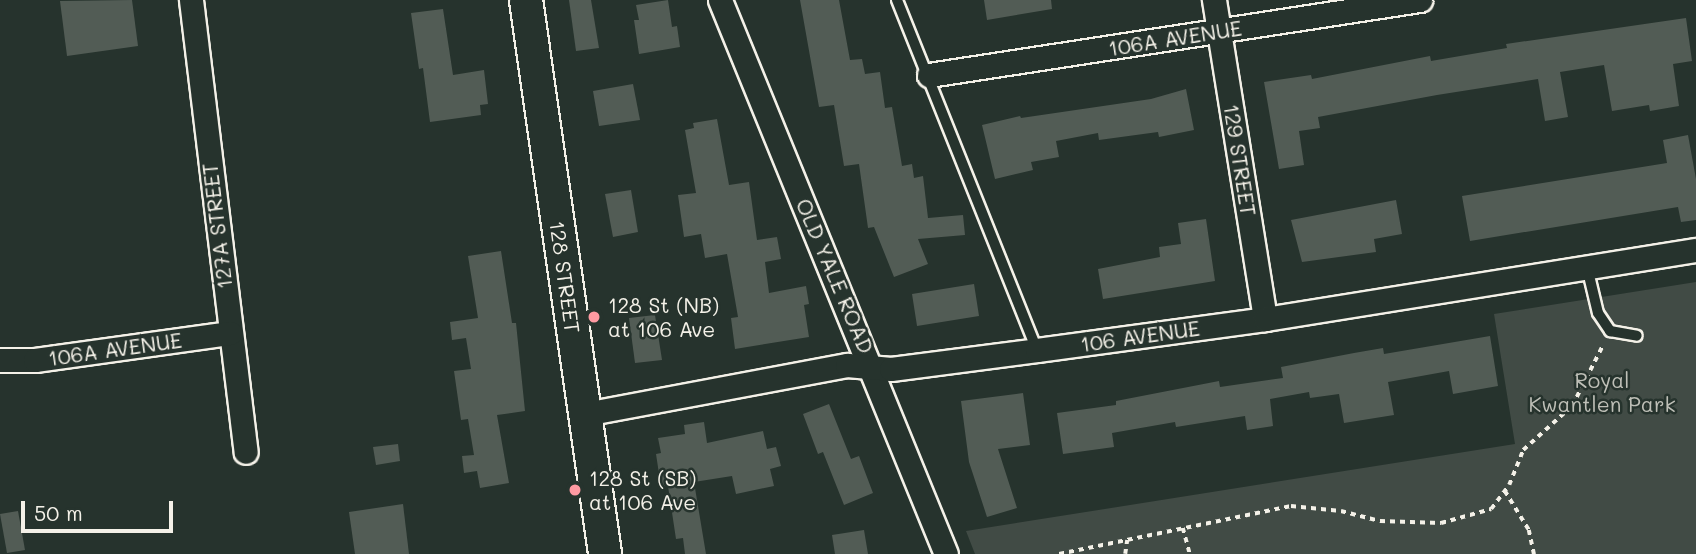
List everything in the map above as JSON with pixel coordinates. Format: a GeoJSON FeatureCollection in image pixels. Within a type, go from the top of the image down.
{"type":"FeatureCollection","features":[{"type":"Feature","properties":{"kind":"main road","name":"128 STREET"},"geometry":{"type":"LineString","coordinates":[[526,0],[605,554]]}},
{"type":"Feature","properties":{"kind":"street","name":"127A STREET"},"geometry":{"type":"LineString","coordinates":[[191,0],[246,452]]}},
{"type":"Feature","properties":{"kind":"street","name":"OLD YALE ROAD"},"geometry":{"type":"LineString","coordinates":[[720,0],[872,366],[946,554]]}},
{"type":"Feature","properties":{"kind":"street","name":"129 STREET"},"geometry":{"type":"LineString","coordinates":[[1214,0],[1265,319]]}},
{"type":"Feature","properties":{"kind":"street","name":"106A AVENUE"},"geometry":{"type":"LineString","coordinates":[[929,75],[1420,0]]}},
{"type":"Feature","properties":{"kind":"street","name":"106 AVENUE"},"geometry":{"type":"LineString","coordinates":[[585,414],[847,365],[891,369],[1037,350],[1265,319],[1696,250]]}},
{"type":"Feature","properties":{"kind":"street","name":"106A AVENUE"},"geometry":{"type":"LineString","coordinates":[[0,360],[35,360],[230,333]]}},
{"type":"Feature","properties":{"kind":"lane"},"geometry":{"type":"LineString","coordinates":[[897,0],[1037,350]]}},
{"type":"Feature","properties":{"kind":"lane"},"geometry":{"type":"LineString","coordinates":[[1587,267],[1598,313],[1610,331],[1637,336]]}},
{"type":"Feature","properties":{"kind":"path"},"geometry":{"type":"LineString","coordinates":[[1059,554],[1290,506],[1341,511],[1380,521],[1441,523],[1491,509],[1505,491],[1523,450],[1572,406],[1604,345]]}},
{"type":"Feature","properties":{"kind":"path"},"geometry":{"type":"LineString","coordinates":[[1505,491],[1529,530],[1534,554]]}},
{"type":"Feature","properties":{"kind":"path"},"geometry":{"type":"LineString","coordinates":[[1183,528],[1190,554]]}},
{"type":"Feature","properties":{"kind":"path"},"geometry":{"type":"LineString","coordinates":[[1125,554],[1127,540]]}},
{"type":"Feature","properties":{"kind":"green space","name":"Royal Kwantlen Park"},"geometry":{"type":"Polygon","coordinates":[[[1696,282],[1696,554],[975,554],[966,531],[1515,444],[1494,314],[1696,282]]]}},
{"type":"Feature","properties":{"kind":"building"},"geometry":{"type":"Polygon","coordinates":[[[132,0],[138,46],[67,56],[60,1],[132,0]]]}},
{"type":"Feature","properties":{"kind":"building"},"geometry":{"type":"Polygon","coordinates":[[[569,0],[591,0],[599,48],[576,51],[569,0]]]}},
{"type":"Feature","properties":{"kind":"building"},"geometry":{"type":"Polygon","coordinates":[[[668,0],[672,27],[677,26],[680,47],[639,54],[634,20],[639,20],[636,5],[668,0]]]}},
{"type":"Feature","properties":{"kind":"building"},"geometry":{"type":"Polygon","coordinates":[[[800,0],[839,0],[850,60],[862,59],[865,74],[880,72],[885,108],[892,107],[902,166],[912,164],[914,178],[923,176],[928,218],[963,215],[965,235],[918,239],[928,264],[894,277],[874,227],[868,228],[859,164],[844,166],[834,105],[819,107],[800,0]]]}},
{"type":"Feature","properties":{"kind":"building"},"geometry":{"type":"Polygon","coordinates":[[[984,0],[1051,0],[1052,9],[987,20],[984,0]]]}},
{"type":"Feature","properties":{"kind":"building"},"geometry":{"type":"Polygon","coordinates":[[[443,9],[453,75],[484,70],[488,104],[480,105],[481,115],[430,122],[423,68],[419,69],[411,13],[443,9]]]}},
{"type":"Feature","properties":{"kind":"building"},"geometry":{"type":"Polygon","coordinates":[[[1686,18],[1692,61],[1673,64],[1679,106],[1650,111],[1649,105],[1612,111],[1604,65],[1560,72],[1568,117],[1545,121],[1538,79],[1437,95],[1318,117],[1320,128],[1299,131],[1304,165],[1279,169],[1264,82],[1311,75],[1312,79],[1430,56],[1431,61],[1507,48],[1506,44],[1686,18]]]}},
{"type":"Feature","properties":{"kind":"building"},"geometry":{"type":"Polygon","coordinates":[[[633,84],[640,120],[599,126],[593,91],[633,84]]]}},
{"type":"Feature","properties":{"kind":"building"},"geometry":{"type":"Polygon","coordinates":[[[1186,89],[1194,130],[1159,137],[1158,132],[1099,140],[1098,133],[1056,141],[1059,157],[1031,162],[1033,170],[995,179],[982,125],[1020,116],[1021,118],[1151,99],[1186,89]]]}},
{"type":"Feature","properties":{"kind":"building"},"geometry":{"type":"Polygon","coordinates":[[[717,119],[729,185],[749,182],[757,240],[777,237],[781,259],[765,262],[769,293],[806,286],[809,304],[804,305],[809,337],[735,349],[731,318],[738,317],[727,254],[705,258],[701,234],[684,237],[678,195],[696,193],[685,130],[694,128],[693,123],[717,119]]]}},
{"type":"Feature","properties":{"kind":"building"},"geometry":{"type":"Polygon","coordinates":[[[1688,135],[1696,179],[1696,220],[1681,222],[1678,207],[1470,241],[1462,196],[1667,163],[1663,140],[1688,135]]]}},
{"type":"Feature","properties":{"kind":"building"},"geometry":{"type":"Polygon","coordinates":[[[631,190],[638,232],[613,237],[605,194],[631,190]]]}},
{"type":"Feature","properties":{"kind":"building"},"geometry":{"type":"Polygon","coordinates":[[[1396,200],[1402,234],[1374,239],[1376,252],[1302,262],[1291,220],[1396,200]]]}},
{"type":"Feature","properties":{"kind":"building"},"geometry":{"type":"Polygon","coordinates":[[[1206,219],[1215,281],[1103,299],[1098,269],[1160,257],[1159,247],[1181,244],[1178,223],[1206,219]]]}},
{"type":"Feature","properties":{"kind":"building"},"geometry":{"type":"Polygon","coordinates":[[[501,251],[512,323],[516,323],[525,411],[497,415],[509,483],[480,488],[477,471],[464,473],[462,456],[474,455],[468,419],[461,420],[454,371],[471,369],[466,338],[452,340],[450,322],[478,318],[468,256],[501,251]]]}},
{"type":"Feature","properties":{"kind":"building"},"geometry":{"type":"Polygon","coordinates":[[[974,284],[979,316],[917,326],[912,294],[974,284]]]}},
{"type":"Feature","properties":{"kind":"building"},"geometry":{"type":"Polygon","coordinates":[[[655,315],[662,360],[635,363],[629,318],[655,315]]]}},
{"type":"Feature","properties":{"kind":"building"},"geometry":{"type":"Polygon","coordinates":[[[1490,336],[1498,386],[1453,394],[1449,371],[1388,382],[1394,415],[1344,423],[1339,394],[1310,398],[1309,392],[1270,399],[1273,426],[1247,430],[1245,416],[1176,427],[1175,422],[1112,433],[1114,447],[1063,454],[1057,413],[1116,405],[1116,401],[1219,381],[1220,387],[1283,378],[1281,367],[1354,353],[1383,348],[1384,354],[1490,336]]]}},
{"type":"Feature","properties":{"kind":"building"},"geometry":{"type":"Polygon","coordinates":[[[1023,393],[1030,445],[998,449],[1017,508],[987,517],[969,462],[961,401],[1023,393]]]}},
{"type":"Feature","properties":{"kind":"building"},"geometry":{"type":"Polygon","coordinates":[[[829,404],[851,459],[859,456],[873,493],[844,505],[823,452],[818,454],[803,414],[829,404]]]}},
{"type":"Feature","properties":{"kind":"building"},"geometry":{"type":"Polygon","coordinates":[[[704,422],[707,443],[763,431],[767,449],[776,447],[781,466],[770,469],[774,486],[736,494],[732,476],[694,482],[706,554],[685,554],[683,538],[676,539],[668,486],[661,487],[656,454],[661,453],[658,438],[685,434],[684,425],[704,422]]]}},
{"type":"Feature","properties":{"kind":"building"},"geometry":{"type":"Polygon","coordinates":[[[398,444],[400,461],[376,465],[373,447],[398,444]]]}},
{"type":"Feature","properties":{"kind":"building"},"geometry":{"type":"Polygon","coordinates":[[[403,504],[409,554],[355,554],[349,512],[403,504]]]}},
{"type":"Feature","properties":{"kind":"building"},"geometry":{"type":"Polygon","coordinates":[[[18,511],[25,550],[7,553],[0,514],[18,511]]]}},
{"type":"Feature","properties":{"kind":"building"},"geometry":{"type":"Polygon","coordinates":[[[864,530],[868,554],[835,554],[832,535],[864,530]]]}},
{"type":"Feature","properties":{"kind":"place","name":"128 St (NB) at 106 Ave"},"geometry":{"type":"Point","coordinates":[594,317]}},
{"type":"Feature","properties":{"kind":"place","name":"128 St (SB) at 106 Ave"},"geometry":{"type":"Point","coordinates":[575,490]}}]}
